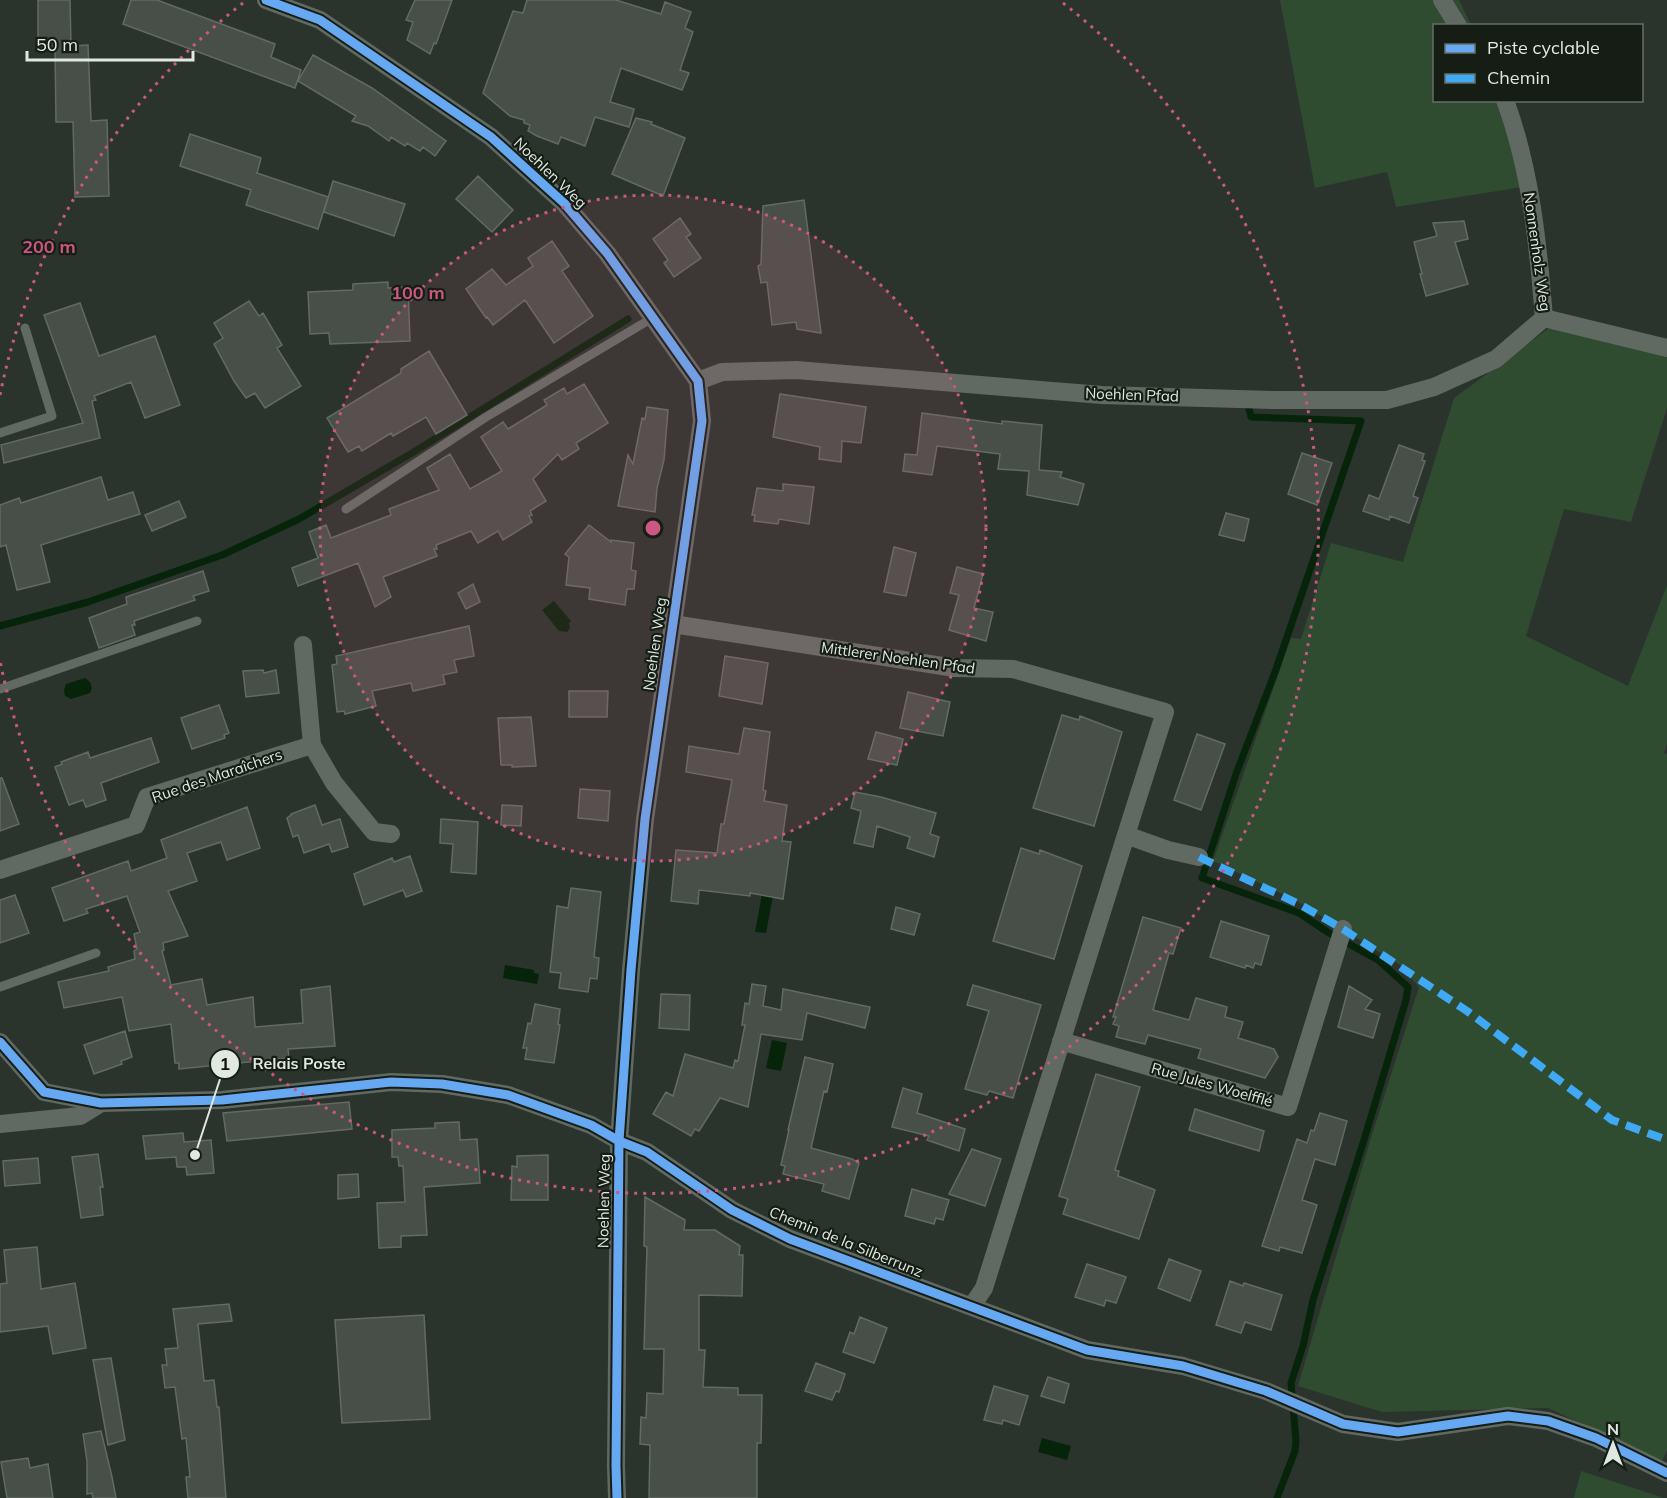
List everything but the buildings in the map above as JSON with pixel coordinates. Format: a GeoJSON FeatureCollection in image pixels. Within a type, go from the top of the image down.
{"type":"FeatureCollection","features":[{"type":"Feature","properties":{"kind":"street","name":"Noehlen Weg"},"geometry":{"type":"LineString","coordinates":[[266,0],[320,20],[491,137],[564,202],[607,253],[698,381],[702,421],[645,819],[631,970],[620,1141],[617,1498]]}},
{"type":"Feature","properties":{"kind":"street"},"geometry":{"type":"LineString","coordinates":[[1442,0],[1457,24]]}},
{"type":"Feature","properties":{"kind":"street","name":"Nonnenholz Weg"},"geometry":{"type":"LineString","coordinates":[[1506,102],[1523,159],[1536,228],[1544,318],[1667,348]]}},
{"type":"Feature","properties":{"kind":"street","name":"Noehlen Pfad"},"geometry":{"type":"LineString","coordinates":[[698,381],[722,372],[796,370],[1102,395],[1272,400],[1387,400],[1434,387],[1496,359],[1544,318]]}},
{"type":"Feature","properties":{"kind":"street","name":"Mittlerer Noehlen Pfad"},"geometry":{"type":"LineString","coordinates":[[673,624],[955,668],[1013,669],[1165,712],[1126,836]]}},
{"type":"Feature","properties":{"kind":"street"},"geometry":{"type":"LineString","coordinates":[[303,645],[312,745],[334,783],[374,832],[392,834]]}},
{"type":"Feature","properties":{"kind":"street","name":"Rue des Maraîchers"},"geometry":{"type":"LineString","coordinates":[[0,870],[136,825],[147,797],[312,745]]}},
{"type":"Feature","properties":{"kind":"street"},"geometry":{"type":"LineString","coordinates":[[972,1306],[984,1288],[1126,836],[1199,857]]}},
{"type":"Feature","properties":{"kind":"street","name":"Rue Jules Woelfflé"},"geometry":{"type":"LineString","coordinates":[[1061,1041],[1288,1107],[1343,929]]}},
{"type":"Feature","properties":{"kind":"street"},"geometry":{"type":"LineString","coordinates":[[0,1042],[44,1092],[34,1120]]}},
{"type":"Feature","properties":{"kind":"street","name":"Chemin de la Silberrunz"},"geometry":{"type":"LineString","coordinates":[[44,1092],[101,1103],[222,1100],[391,1082],[442,1084],[508,1095],[591,1125],[620,1141],[647,1152],[732,1210],[790,1239],[1087,1350],[1183,1366],[1266,1391],[1343,1424],[1398,1432],[1508,1416],[1548,1421],[1596,1438],[1667,1473]]}},
{"type":"Feature","properties":{"kind":"street","name":"Chemin de la Silberrunz"},"geometry":{"type":"LineString","coordinates":[[0,1124],[80,1116],[101,1103]]}},
{"type":"Feature","properties":{"kind":"lane"},"geometry":{"type":"LineString","coordinates":[[346,509],[486,417],[654,317]]}},
{"type":"Feature","properties":{"kind":"lane"},"geometry":{"type":"LineString","coordinates":[[0,433],[52,416],[25,328]]}},
{"type":"Feature","properties":{"kind":"lane"},"geometry":{"type":"LineString","coordinates":[[0,689],[197,621]]}},
{"type":"Feature","properties":{"kind":"lane"},"geometry":{"type":"LineString","coordinates":[[0,987],[96,953]]}},
{"type":"Feature","properties":{"kind":"shaded area"},"geometry":{"type":"Polygon","coordinates":[[[1280,0],[1459,0],[1471,24],[1433,24],[1433,102],[1510,102],[1526,135],[1536,185],[1396,207],[1387,172],[1315,188],[1280,0]]]}},
{"type":"Feature","properties":{"kind":"shaded area"},"geometry":{"type":"Polygon","coordinates":[[[1553,325],[1667,346],[1667,408],[1631,522],[1564,509],[1526,636],[1628,686],[1667,585],[1667,744],[1664,753],[1667,754],[1667,1450],[1662,1461],[1548,1408],[1382,1412],[1298,1386],[1369,1144],[1419,987],[1400,965],[1295,900],[1213,861],[1291,638],[1301,639],[1331,543],[1403,562],[1454,398],[1553,325]]]}},
{"type":"Feature","properties":{"kind":"shaded area"},"geometry":{"type":"Polygon","coordinates":[[[554,601],[571,621],[567,632],[559,631],[542,610],[554,601]]]}},
{"type":"Feature","properties":{"kind":"shaded area"},"geometry":{"type":"Polygon","coordinates":[[[85,678],[90,682],[92,688],[90,693],[71,699],[65,696],[66,684],[85,678]]]}},
{"type":"Feature","properties":{"kind":"shaded area"},"geometry":{"type":"Polygon","coordinates":[[[762,894],[773,896],[766,933],[755,932],[762,894]]]}},
{"type":"Feature","properties":{"kind":"shaded area"},"geometry":{"type":"Polygon","coordinates":[[[505,965],[534,970],[534,973],[539,974],[537,984],[503,978],[505,965]]]}},
{"type":"Feature","properties":{"kind":"shaded area"},"geometry":{"type":"Polygon","coordinates":[[[772,1040],[787,1043],[781,1071],[766,1068],[772,1040]]]}},
{"type":"Feature","properties":{"kind":"shaded area"},"geometry":{"type":"Polygon","coordinates":[[[1042,1438],[1071,1446],[1067,1460],[1038,1452],[1042,1438]]]}},
{"type":"Feature","properties":{"kind":"shaded area"},"geometry":{"type":"Polygon","coordinates":[[[1581,1471],[1664,1498],[1574,1498],[1581,1471]]]}},
{"type":"Feature","properties":{"kind":"waterway"},"geometry":{"type":"LineString","coordinates":[[0,626],[88,602],[222,555],[299,519],[412,453],[628,319]]}},
{"type":"Feature","properties":{"kind":"waterway"},"geometry":{"type":"LineString","coordinates":[[1247,400],[1251,417],[1361,421],[1275,672],[1236,774],[1202,878],[1299,913],[1329,933],[1378,960],[1408,987],[1364,1140],[1313,1300],[1303,1346],[1291,1383],[1295,1451],[1277,1498]]}},
{"type":"Feature","properties":{"kind":"marked path"},"geometry":{"type":"LineString","coordinates":[[1199,857],[1299,904],[1343,929],[1467,1011],[1612,1120],[1667,1140]]}},
{"type":"Feature","properties":{"kind":"cycle path"},"geometry":{"type":"LineString","coordinates":[[266,0],[320,20],[491,137],[564,203],[607,253],[698,381],[702,421],[645,819],[631,970],[619,1141],[617,1498]]}},
{"type":"Feature","properties":{"kind":"cycle path"},"geometry":{"type":"LineString","coordinates":[[0,1042],[44,1092],[101,1103],[222,1100],[391,1082],[442,1084],[508,1095],[591,1125],[619,1141],[647,1152],[732,1210],[790,1239],[1087,1350],[1183,1366],[1266,1391],[1343,1424],[1398,1432],[1508,1416],[1548,1421],[1596,1438],[1667,1473]]}},
{"type":"Feature","properties":{"kind":"place","name":"Relais Poste"},"geometry":{"type":"Point","coordinates":[195,1155]}}]}
